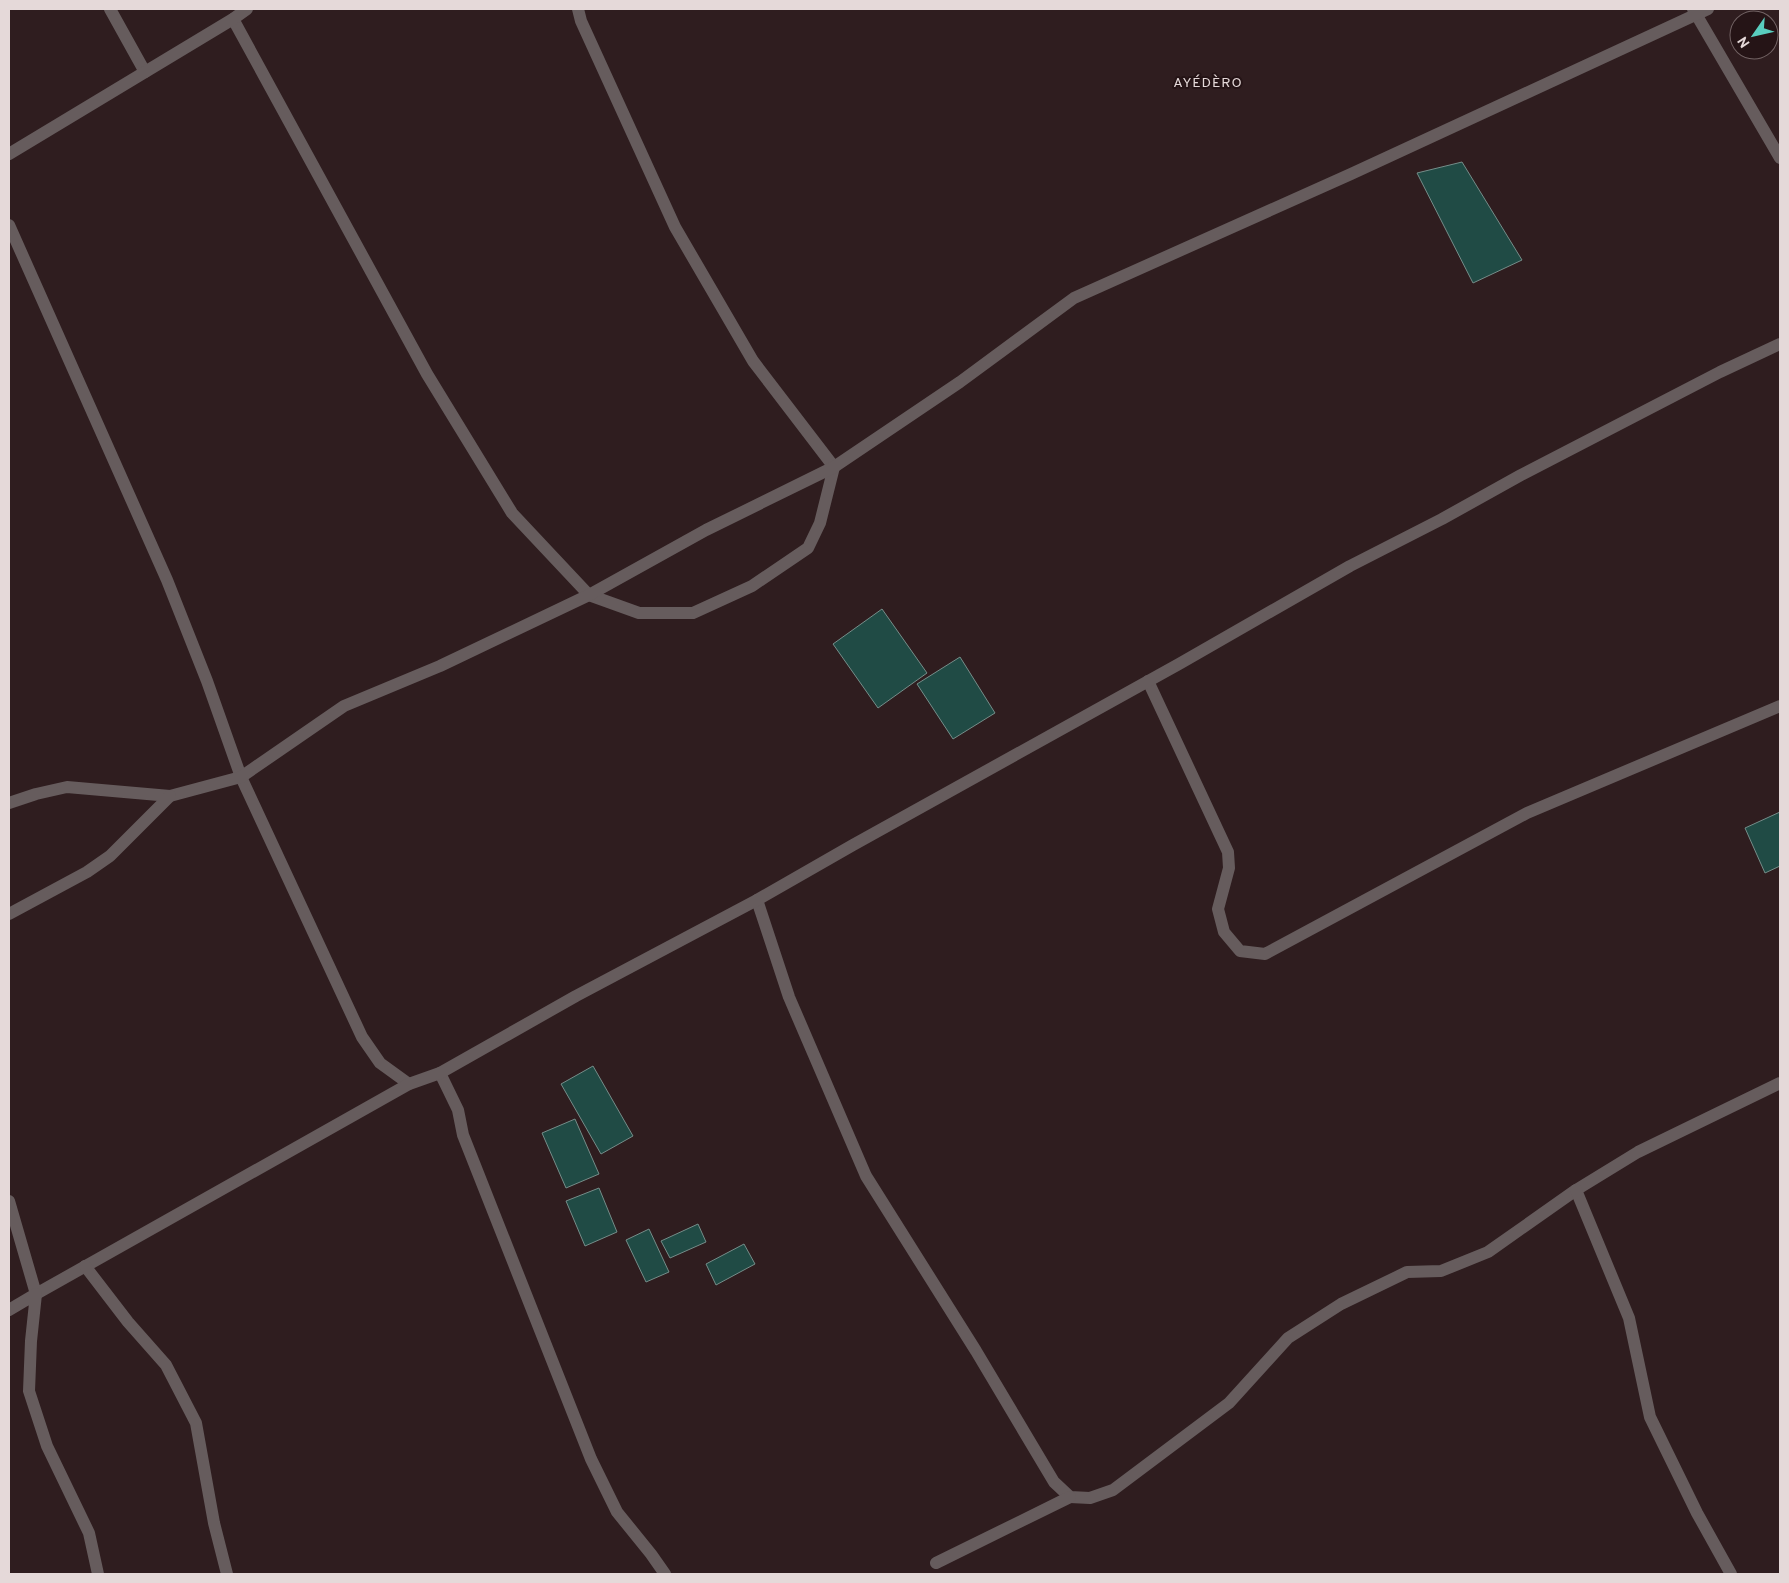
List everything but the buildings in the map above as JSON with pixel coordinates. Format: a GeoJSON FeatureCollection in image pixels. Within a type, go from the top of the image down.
{"type":"FeatureCollection","features":[{"type":"Feature","properties":{"kind":"street"},"geometry":{"type":"LineString","coordinates":[[110,9],[144,72]]}},
{"type":"Feature","properties":{"kind":"street"},"geometry":{"type":"LineString","coordinates":[[9,154],[247,9]]}},
{"type":"Feature","properties":{"kind":"street"},"geometry":{"type":"LineString","coordinates":[[578,9],[674,227],[753,361],[834,467]]}},
{"type":"Feature","properties":{"kind":"street"},"geometry":{"type":"LineString","coordinates":[[9,804],[36,794],[67,787],[170,796],[241,777],[344,706],[440,666],[589,595],[706,530],[834,467],[960,382],[1074,298],[1360,170],[1694,12],[1708,9]]}},
{"type":"Feature","properties":{"kind":"street"},"geometry":{"type":"LineString","coordinates":[[1694,12],[1780,158]]}},
{"type":"Feature","properties":{"kind":"street"},"geometry":{"type":"LineString","coordinates":[[233,19],[427,374],[502,497],[512,513],[589,595],[639,613],[694,613],[752,586],[808,548],[820,523],[834,467]]}},
{"type":"Feature","properties":{"kind":"street"},"geometry":{"type":"LineString","coordinates":[[9,225],[166,580],[207,681],[241,777],[362,1037],[380,1063],[409,1084]]}},
{"type":"Feature","properties":{"kind":"street"},"geometry":{"type":"LineString","coordinates":[[9,1310],[409,1084],[440,1073],[576,996],[757,900],[1350,566],[1720,372],[1780,344]]}},
{"type":"Feature","properties":{"kind":"street"},"geometry":{"type":"LineString","coordinates":[[1148,681],[1228,852],[1229,868],[1218,909],[1224,932],[1240,951],[1265,954],[1527,813],[1780,706]]}},
{"type":"Feature","properties":{"kind":"street"},"geometry":{"type":"LineString","coordinates":[[9,914],[87,872],[110,856],[170,796]]}},
{"type":"Feature","properties":{"kind":"street"},"geometry":{"type":"LineString","coordinates":[[757,900],[789,997],[866,1176],[976,1351],[1054,1482],[1070,1497]]}},
{"type":"Feature","properties":{"kind":"street"},"geometry":{"type":"LineString","coordinates":[[440,1073],[458,1110],[463,1135],[591,1459],[617,1512],[665,1574]]}},
{"type":"Feature","properties":{"kind":"street"},"geometry":{"type":"LineString","coordinates":[[936,1563],[1070,1497],[1090,1498],[1112,1490],[1229,1403],[1288,1338],[1341,1304],[1407,1272],[1441,1271],[1488,1252],[1576,1190],[1638,1152],[1780,1083]]}},
{"type":"Feature","properties":{"kind":"street"},"geometry":{"type":"LineString","coordinates":[[1576,1190],[1629,1318],[1650,1417],[1697,1513],[1731,1574]]}},
{"type":"Feature","properties":{"kind":"street"},"geometry":{"type":"LineString","coordinates":[[9,1200],[36,1294],[31,1341],[29,1391],[47,1446],[89,1532],[98,1574]]}},
{"type":"Feature","properties":{"kind":"street"},"geometry":{"type":"LineString","coordinates":[[85,1266],[128,1322],[166,1365],[196,1423],[214,1523],[227,1574]]}},
{"type":"Feature","properties":{"kind":"district","name":"AYÉDÈRO"},"geometry":{"type":"Point","coordinates":[1208,83]}}]}
